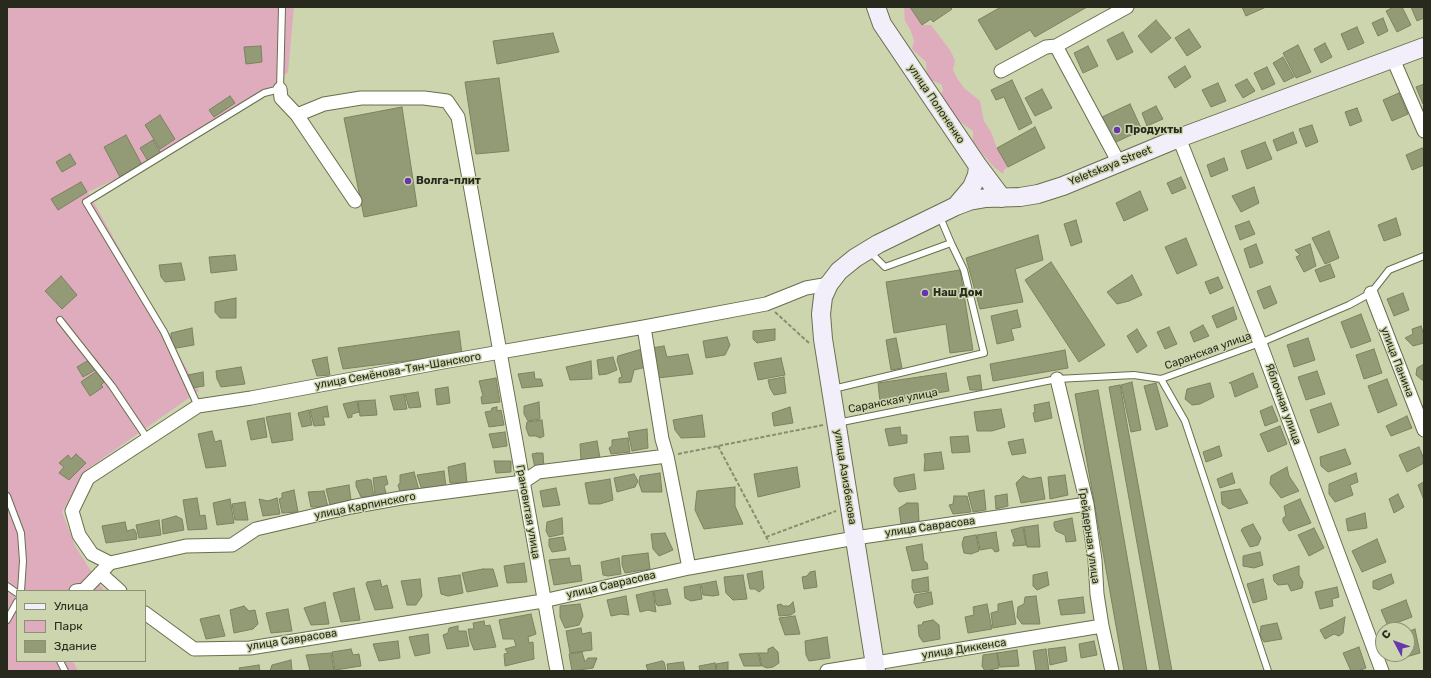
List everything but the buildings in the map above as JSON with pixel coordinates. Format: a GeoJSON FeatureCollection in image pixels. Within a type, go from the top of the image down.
{"type":"FeatureCollection","features":[{"type":"Feature","properties":{"kind":"main road","name":"улица Полоненко"},"geometry":{"type":"LineString","coordinates":[[876,7],[882,24],[978,166],[1002,198]]}},
{"type":"Feature","properties":{"kind":"main road","name":"Yeletskaya Street"},"geometry":{"type":"LineString","coordinates":[[829,284],[839,272],[855,258],[868,250],[939,213],[956,206],[969,201],[986,198],[1020,197],[1038,194],[1063,186],[1178,138],[1424,47]]}},
{"type":"Feature","properties":{"kind":"main road"},"geometry":{"type":"LineString","coordinates":[[956,206],[972,187],[977,175],[978,166]]}},
{"type":"Feature","properties":{"kind":"main road","name":"улица Азизбекова"},"geometry":{"type":"LineString","coordinates":[[829,284],[823,297],[821,314],[823,339],[831,390],[826,422],[849,505],[876,667]]}},
{"type":"Feature","properties":{"kind":"street"},"geometry":{"type":"LineString","coordinates":[[1001,71],[1046,47],[1056,46],[1127,7]]}},
{"type":"Feature","properties":{"kind":"street"},"geometry":{"type":"LineString","coordinates":[[1056,46],[1119,163]]}},
{"type":"Feature","properties":{"kind":"street"},"geometry":{"type":"LineString","coordinates":[[1393,59],[1424,131]]}},
{"type":"Feature","properties":{"kind":"street"},"geometry":{"type":"LineString","coordinates":[[280,89],[281,98],[297,115],[355,201]]}},
{"type":"Feature","properties":{"kind":"street","name":"Грановитая улица"},"geometry":{"type":"LineString","coordinates":[[297,115],[324,104],[361,98],[424,98],[447,101],[458,117],[543,600],[557,671]]}},
{"type":"Feature","properties":{"kind":"street","name":"Яблочная улица"},"geometry":{"type":"LineString","coordinates":[[1178,138],[1260,343],[1382,671]]}},
{"type":"Feature","properties":{"kind":"street","name":"улица Семёнова-Тян-Шанского"},"geometry":{"type":"LineString","coordinates":[[110,563],[92,554],[79,535],[72,511],[88,478],[198,406],[251,398],[766,304],[806,288],[829,284]]}},
{"type":"Feature","properties":{"kind":"street","name":"улица Панина"},"geometry":{"type":"LineString","coordinates":[[1371,293],[1424,430]]}},
{"type":"Feature","properties":{"kind":"street"},"geometry":{"type":"LineString","coordinates":[[644,327],[662,439],[667,456],[689,568]]}},
{"type":"Feature","properties":{"kind":"street","name":"Грейдерная улица"},"geometry":{"type":"LineString","coordinates":[[1057,379],[1087,504],[1095,560],[1097,594],[1102,626],[1112,671]]}},
{"type":"Feature","properties":{"kind":"street","name":"улица Карпинского"},"geometry":{"type":"LineString","coordinates":[[110,563],[186,546],[232,545],[256,529],[351,507],[401,498],[523,482],[538,472],[667,456]]}},
{"type":"Feature","properties":{"kind":"street","name":"улица Саврасова"},"geometry":{"type":"LineString","coordinates":[[146,615],[194,649],[250,648],[543,600],[689,568],[855,538],[1087,504]]}},
{"type":"Feature","properties":{"kind":"street"},"geometry":{"type":"LineString","coordinates":[[84,590],[110,563]]}},
{"type":"Feature","properties":{"kind":"street"},"geometry":{"type":"LineString","coordinates":[[100,573],[119,590]]}},
{"type":"Feature","properties":{"kind":"street","name":"улица Диккенса"},"geometry":{"type":"LineString","coordinates":[[827,671],[876,667],[1102,626]]}},
{"type":"Feature","properties":{"kind":"lane"},"geometry":{"type":"LineString","coordinates":[[198,406],[164,332],[86,202],[264,93],[280,89],[282,7]]}},
{"type":"Feature","properties":{"kind":"lane"},"geometry":{"type":"LineString","coordinates":[[831,390],[984,353],[964,270],[939,213]]}},
{"type":"Feature","properties":{"kind":"lane"},"geometry":{"type":"LineString","coordinates":[[868,250],[885,267],[951,243]]}},
{"type":"Feature","properties":{"kind":"lane","name":"Саранская улица"},"geometry":{"type":"LineString","coordinates":[[826,422],[1057,379],[1134,375],[1161,379],[1260,343],[1349,305],[1371,293],[1390,270],[1424,256]]}},
{"type":"Feature","properties":{"kind":"lane"},"geometry":{"type":"LineString","coordinates":[[60,320],[112,386],[147,438]]}},
{"type":"Feature","properties":{"kind":"lane"},"geometry":{"type":"LineString","coordinates":[[1161,379],[1185,421],[1268,671]]}},
{"type":"Feature","properties":{"kind":"lane"},"geometry":{"type":"LineString","coordinates":[[7,496],[21,533],[23,561],[21,590]]}},
{"type":"Feature","properties":{"kind":"lane"},"geometry":{"type":"LineString","coordinates":[[7,586],[16,592]]}},
{"type":"Feature","properties":{"kind":"lane"},"geometry":{"type":"LineString","coordinates":[[7,620],[16,604]]}},
{"type":"Feature","properties":{"kind":"lane"},"geometry":{"type":"LineString","coordinates":[[61,662],[66,671]]}},
{"type":"Feature","properties":{"kind":"path"},"geometry":{"type":"LineString","coordinates":[[766,304],[809,342],[810,350]]}},
{"type":"Feature","properties":{"kind":"path"},"geometry":{"type":"LineString","coordinates":[[667,456],[826,422]]}},
{"type":"Feature","properties":{"kind":"path"},"geometry":{"type":"LineString","coordinates":[[718,446],[775,553]]}},
{"type":"Feature","properties":{"kind":"path"},"geometry":{"type":"LineString","coordinates":[[766,537],[849,505]]}},
{"type":"Feature","properties":{"kind":"green space"},"geometry":{"type":"Polygon","coordinates":[[[7,7],[294,7],[288,72],[267,91],[142,165],[88,192],[199,391],[86,470],[62,512],[75,546],[103,590],[16,590],[16,662],[74,662],[78,671],[7,671],[7,7]]]}},
{"type":"Feature","properties":{"kind":"green space"},"geometry":{"type":"Polygon","coordinates":[[[904,7],[910,7],[922,25],[931,25],[950,50],[955,60],[953,70],[957,78],[964,88],[980,101],[984,121],[1008,167],[1004,170],[1003,174],[994,167],[973,141],[973,131],[954,117],[940,97],[943,90],[942,85],[927,78],[926,62],[912,49],[914,41],[911,31],[905,21],[904,7]]]}},
{"type":"Feature","properties":{"kind":"place","name":"Продукты"},"geometry":{"type":"Point","coordinates":[1117,130]}},
{"type":"Feature","properties":{"kind":"place","name":"Волга-плит"},"geometry":{"type":"Point","coordinates":[408,181]}},
{"type":"Feature","properties":{"kind":"place","name":"Наш Дом"},"geometry":{"type":"Point","coordinates":[925,293]}}]}
